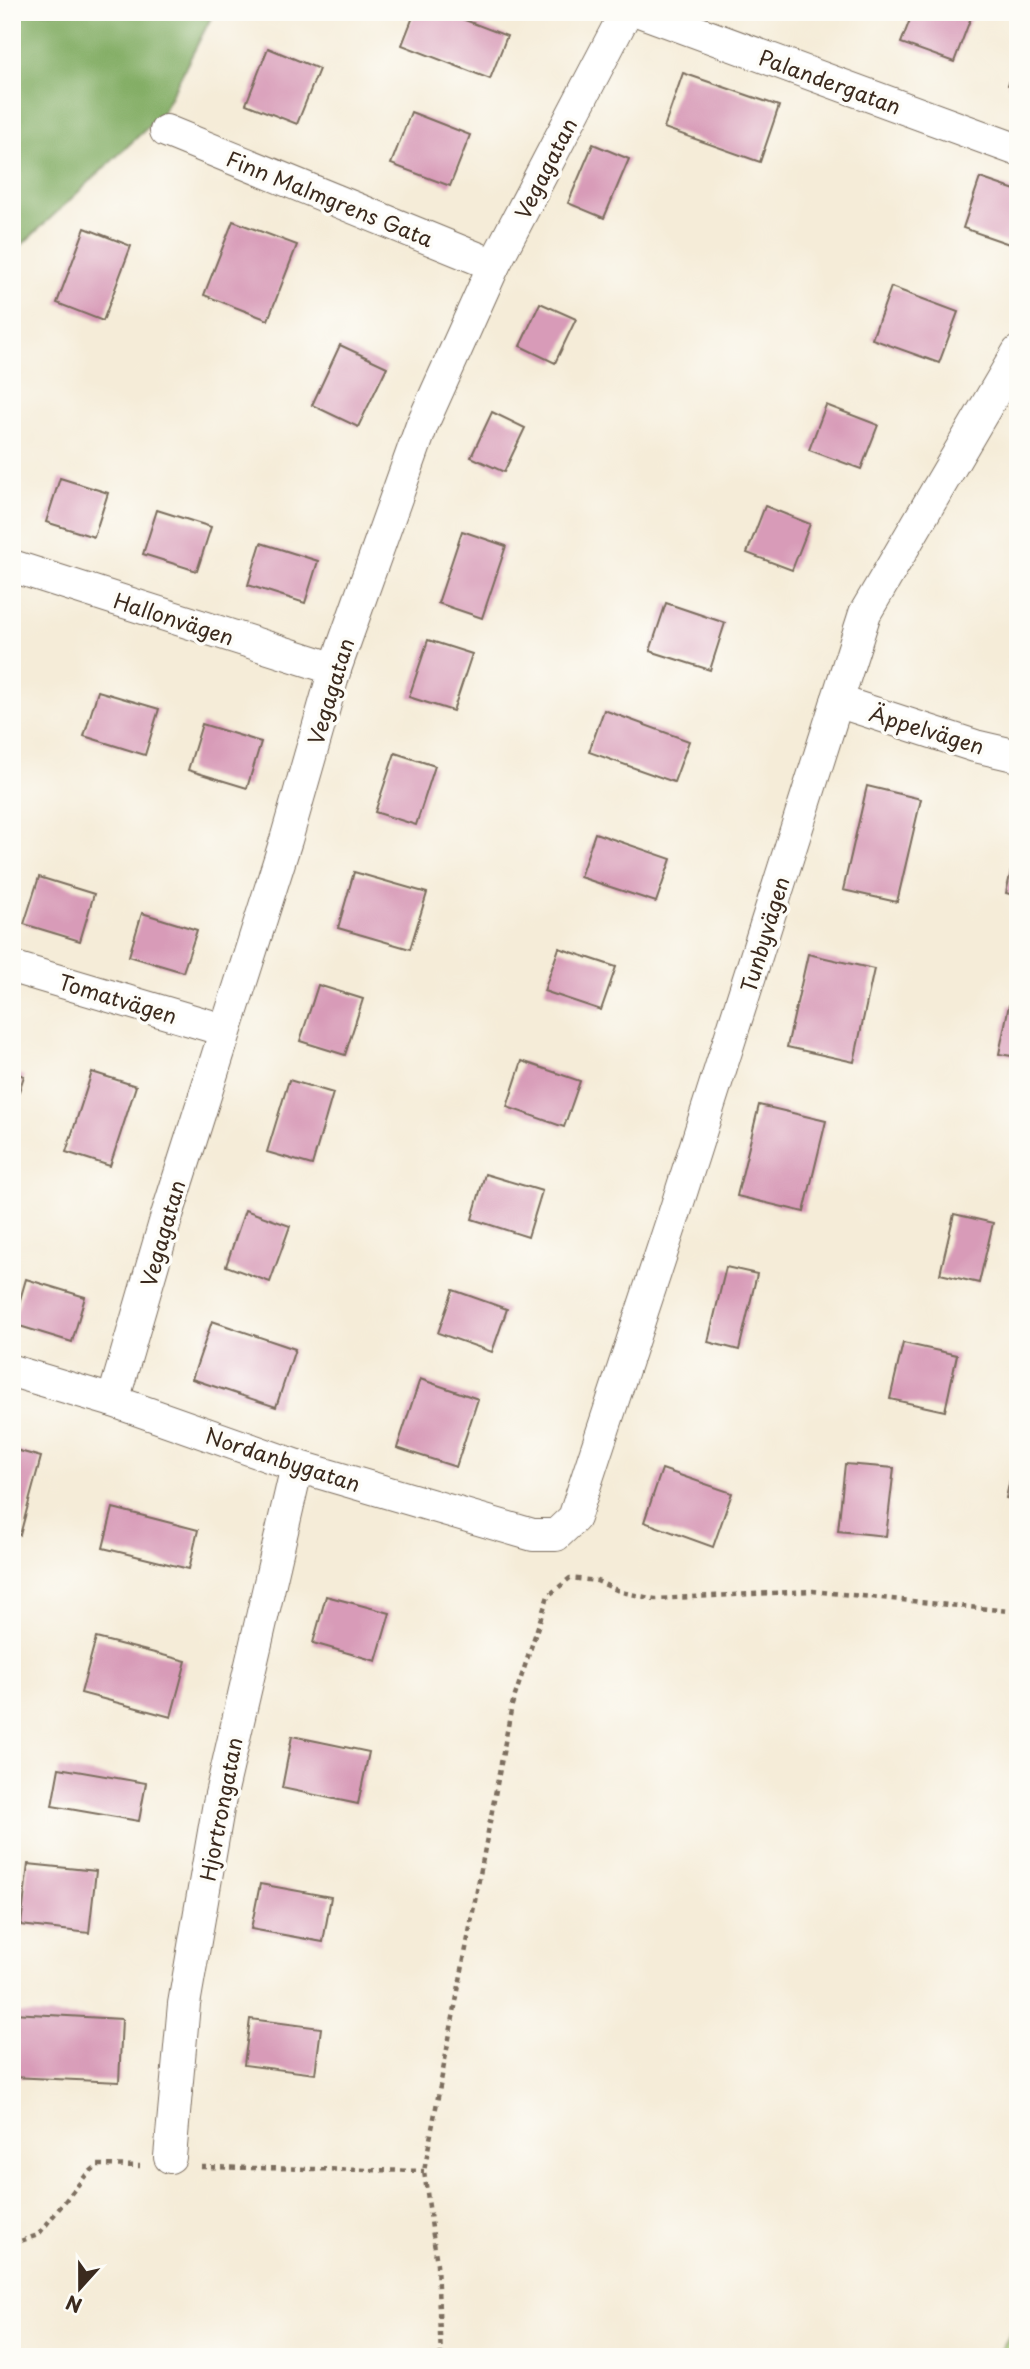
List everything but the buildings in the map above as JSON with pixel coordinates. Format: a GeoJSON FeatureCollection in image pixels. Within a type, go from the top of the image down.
{"type":"FeatureCollection","features":[{"type":"Feature","properties":{"kind":"street","name":"Vegagatan"},"geometry":{"type":"LineString","coordinates":[[113,1401],[224,1030],[286,840],[335,669],[422,425],[494,265],[626,12]]}},
{"type":"Feature","properties":{"kind":"street","name":"Palandergatan"},"geometry":{"type":"LineString","coordinates":[[642,12],[1018,150]]}},
{"type":"Feature","properties":{"kind":"street","name":"Finn Malmgrens Gata"},"geometry":{"type":"LineString","coordinates":[[166,131],[494,265]]}},
{"type":"Feature","properties":{"kind":"street","name":"Tunbyvägen"},"geometry":{"type":"LineString","coordinates":[[556,1535],[574,1518],[592,1465],[865,612],[1018,352]]}},
{"type":"Feature","properties":{"kind":"street","name":"Hallonvägen"},"geometry":{"type":"LineString","coordinates":[[12,566],[335,669]]}},
{"type":"Feature","properties":{"kind":"street","name":"Äppelvägen"},"geometry":{"type":"LineString","coordinates":[[836,701],[975,746],[1018,756]]}},
{"type":"Feature","properties":{"kind":"street","name":"Tomatvägen"},"geometry":{"type":"LineString","coordinates":[[12,967],[224,1030]]}},
{"type":"Feature","properties":{"kind":"street","name":"Nordanbygatan"},"geometry":{"type":"LineString","coordinates":[[12,1371],[113,1401],[297,1466],[533,1535],[556,1535]]}},
{"type":"Feature","properties":{"kind":"street","name":"Hjortrongatan"},"geometry":{"type":"LineString","coordinates":[[171,2164],[184,2004],[219,1803],[297,1466]]}},
{"type":"Feature","properties":{"kind":"path"},"geometry":{"type":"LineString","coordinates":[[440,2357],[438,2264],[424,2171],[512,1705],[548,1596],[570,1578],[597,1581],[621,1592],[655,1599],[813,1591],[1018,1612]]}},
{"type":"Feature","properties":{"kind":"path"},"geometry":{"type":"LineString","coordinates":[[12,2244],[38,2235],[86,2175],[98,2165],[171,2164],[424,2171]]}},
{"type":"Feature","properties":{"kind":"green space"},"geometry":{"type":"Polygon","coordinates":[[[12,12],[214,12],[161,115],[12,254],[12,12]]]}},
{"type":"Feature","properties":{"kind":"green space"},"geometry":{"type":"Polygon","coordinates":[[[1018,2320],[1018,2357],[997,2357],[1018,2320]]]}}]}
